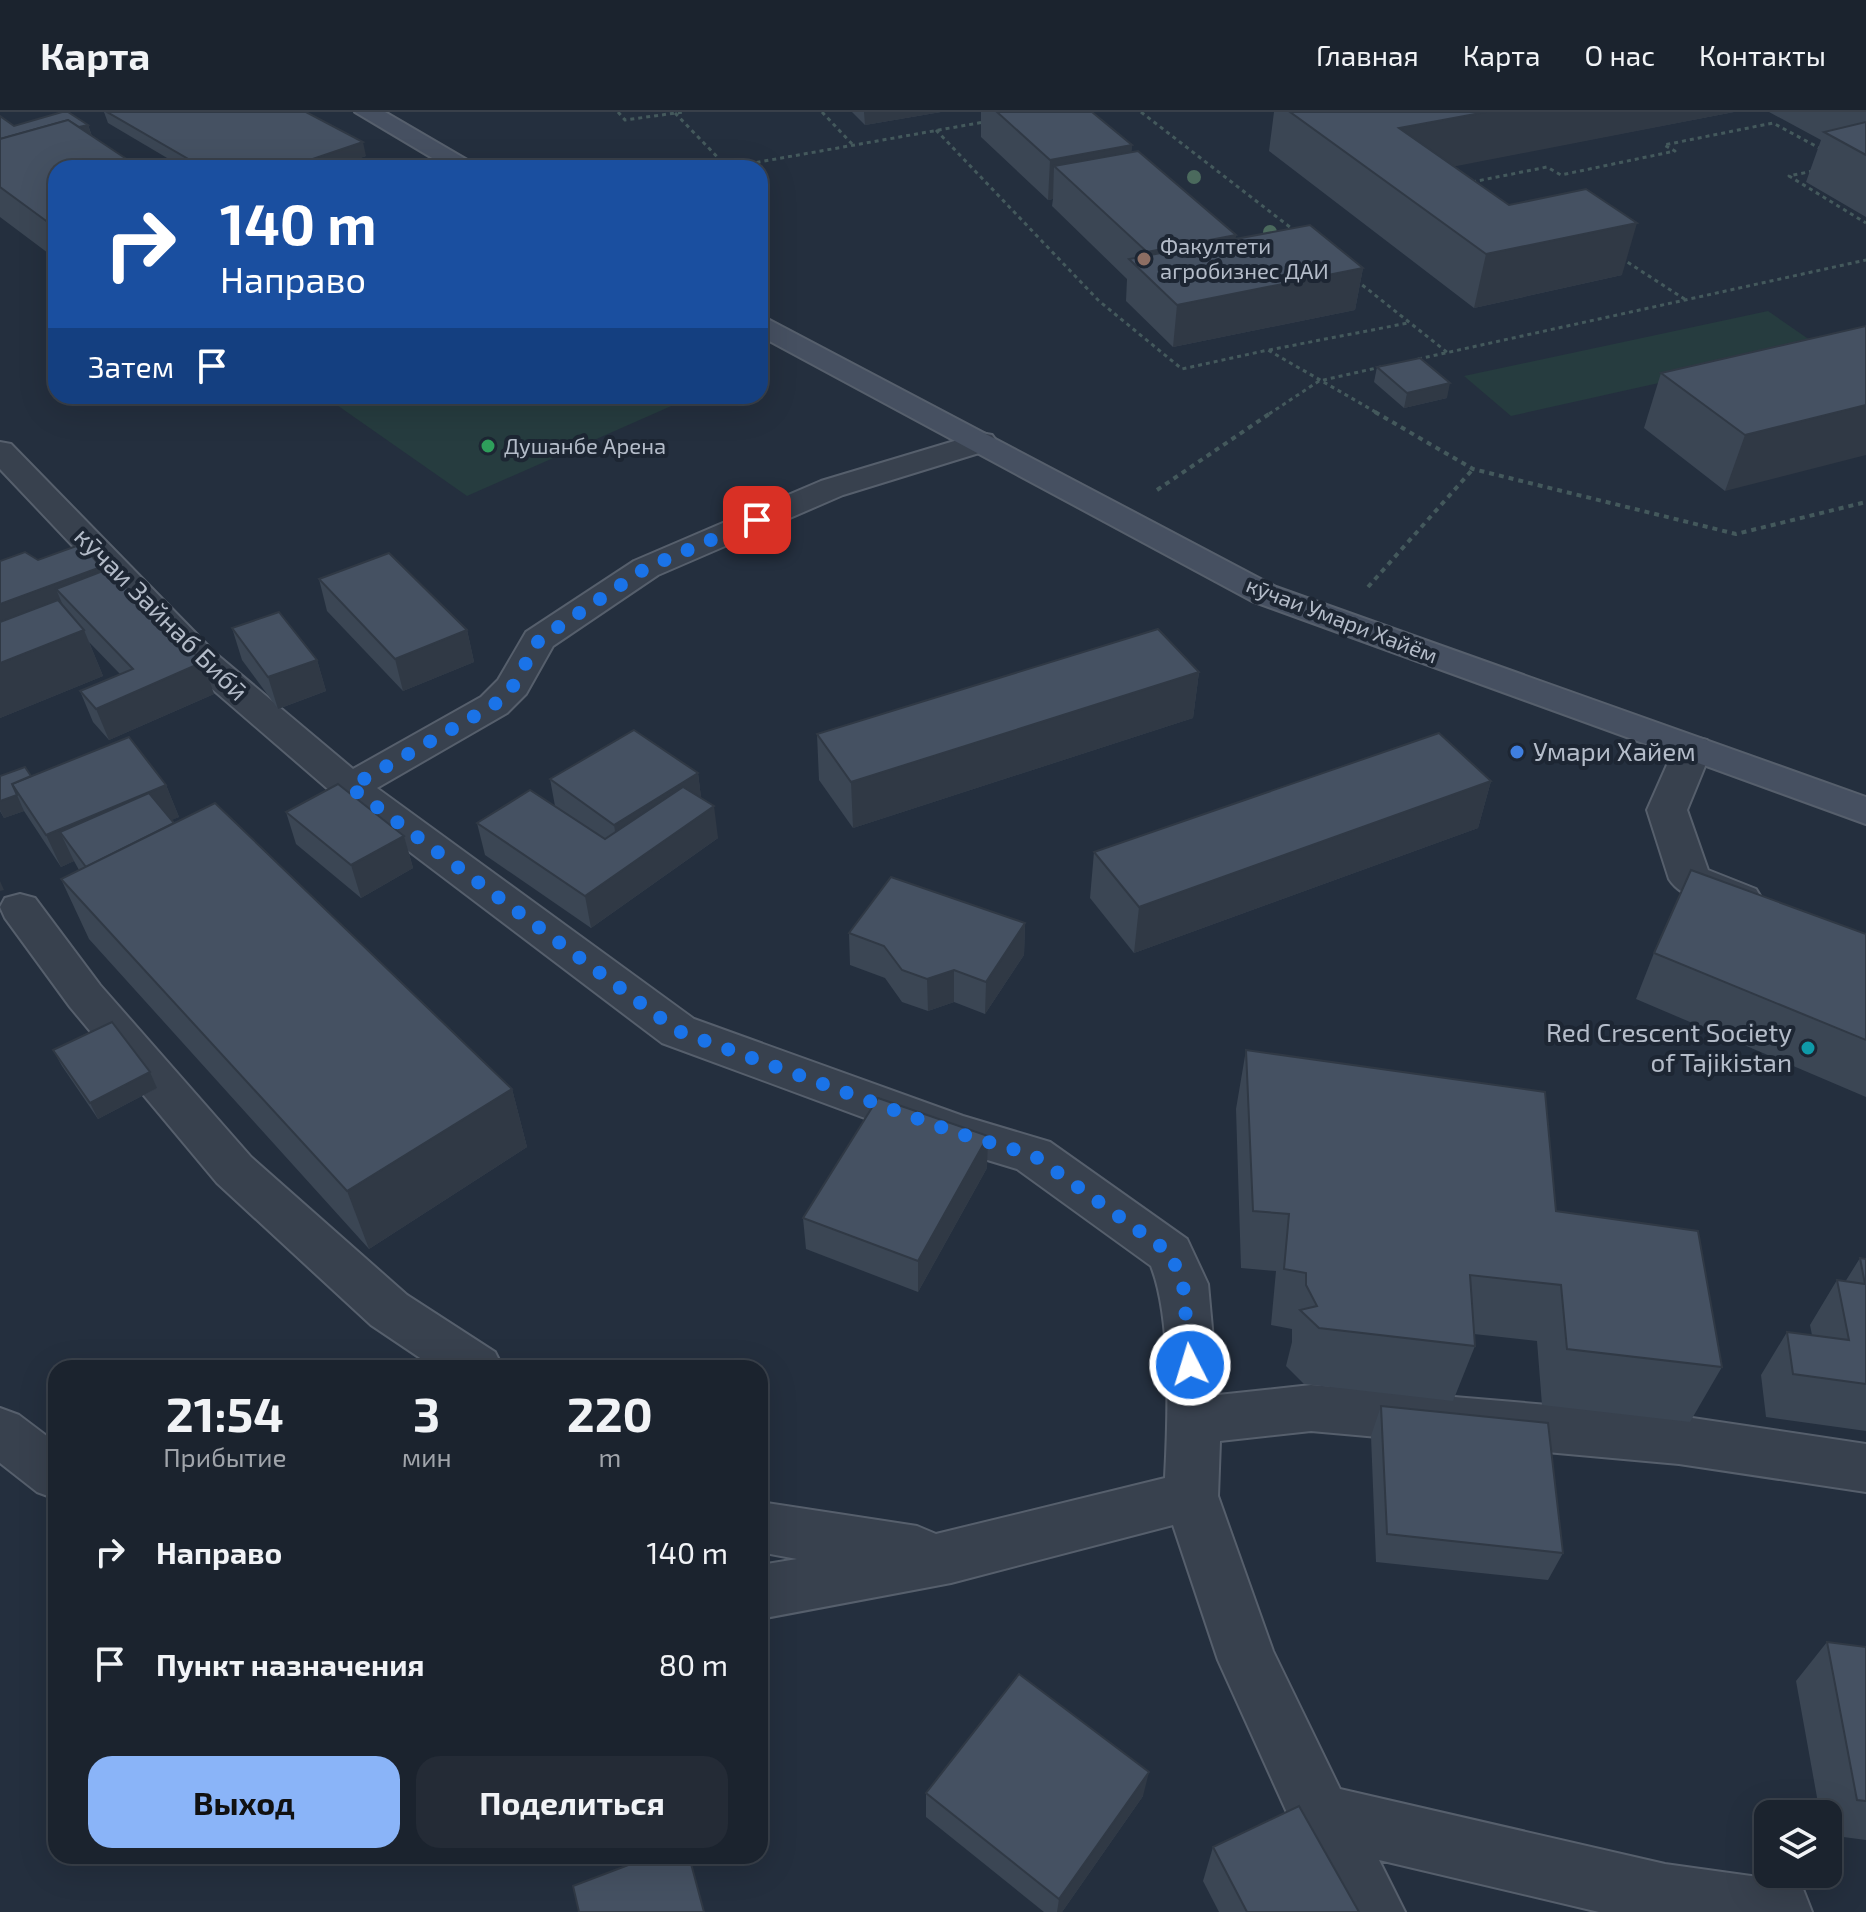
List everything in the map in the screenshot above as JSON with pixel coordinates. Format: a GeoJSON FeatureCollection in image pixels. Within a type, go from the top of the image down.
{"type":"FeatureCollection","features":[{"type":"Feature","properties":{"kind":"street"},"geometry":{"type":"LineString","coordinates":[[367,112],[454,160]]}},
{"type":"Feature","properties":{"kind":"street","name":"кӯчаи Умари Хайём"},"geometry":{"type":"LineString","coordinates":[[768,328],[1264,594],[1866,811]]}},
{"type":"Feature","properties":{"kind":"street"},"geometry":{"type":"LineString","coordinates":[[350,787],[494,705],[513,686],[539,640],[646,568],[832,488],[981,442]]}},
{"type":"Feature","properties":{"kind":"street","name":"кӯчаи Зайнаб Бибӣ"},"geometry":{"type":"LineString","coordinates":[[0,451],[202,661],[350,787],[678,1031],[954,1132],[1033,1155],[1170,1253],[1183,1284],[1194,1421],[1191,1496]]}},
{"type":"Feature","properties":{"kind":"street"},"geometry":{"type":"LineString","coordinates":[[1693,749],[1667,810],[1690,879],[1778,914]]}},
{"type":"Feature","properties":{"kind":"street"},"geometry":{"type":"LineString","coordinates":[[20,908],[85,996],[234,1170],[389,1310],[465,1360]]}},
{"type":"Feature","properties":{"kind":"street"},"geometry":{"type":"LineString","coordinates":[[1194,1421],[1311,1408],[1679,1440],[1866,1468]]}},
{"type":"Feature","properties":{"kind":"street"},"geometry":{"type":"LineString","coordinates":[[0,1432],[48,1469]]}},
{"type":"Feature","properties":{"kind":"street"},"geometry":{"type":"LineString","coordinates":[[768,1591],[951,1557],[1191,1496],[1247,1660],[1320,1815],[1373,1912]]}},
{"type":"Feature","properties":{"kind":"street"},"geometry":{"type":"LineString","coordinates":[[768,1528],[951,1557]]}},
{"type":"Feature","properties":{"kind":"street"},"geometry":{"type":"LineString","coordinates":[[1320,1815],[1665,1896],[1780,1912]]}},
{"type":"Feature","properties":{"kind":"path"},"geometry":{"type":"LineString","coordinates":[[618,112],[625,120],[683,112]]}},
{"type":"Feature","properties":{"kind":"path"},"geometry":{"type":"LineString","coordinates":[[822,112],[853,145]]}},
{"type":"Feature","properties":{"kind":"path"},"geometry":{"type":"LineString","coordinates":[[1141,112],[1297,233]]}},
{"type":"Feature","properties":{"kind":"path"},"geometry":{"type":"LineString","coordinates":[[675,113],[719,160]]}},
{"type":"Feature","properties":{"kind":"path"},"geometry":{"type":"LineString","coordinates":[[768,160],[996,120]]}},
{"type":"Feature","properties":{"kind":"path"},"geometry":{"type":"LineString","coordinates":[[1459,185],[1547,167],[1561,175],[1675,151],[1664,145],[1773,123],[1824,150]]}},
{"type":"Feature","properties":{"kind":"path"},"geometry":{"type":"LineString","coordinates":[[936,130],[1099,301],[1182,369],[1409,323]]}},
{"type":"Feature","properties":{"kind":"path"},"geometry":{"type":"LineString","coordinates":[[1819,170],[1789,176],[1866,223]]}},
{"type":"Feature","properties":{"kind":"path"},"geometry":{"type":"LineString","coordinates":[[1620,257],[1686,300]]}},
{"type":"Feature","properties":{"kind":"path"},"geometry":{"type":"LineString","coordinates":[[1405,362],[1866,260]]}},
{"type":"Feature","properties":{"kind":"path"},"geometry":{"type":"LineString","coordinates":[[1355,278],[1448,353]]}},
{"type":"Feature","properties":{"kind":"path"},"geometry":{"type":"LineString","coordinates":[[1268,350],[1473,469],[1736,534],[1866,502]]}},
{"type":"Feature","properties":{"kind":"path"},"geometry":{"type":"LineString","coordinates":[[1125,519],[1150,495],[1319,381],[1390,365]]}},
{"type":"Feature","properties":{"kind":"path"},"geometry":{"type":"LineString","coordinates":[[1338,620],[1473,469]]}},
{"type":"Feature","properties":{"kind":"green space"},"geometry":{"type":"Polygon","coordinates":[[[1768,311],[1820,347],[1511,416],[1464,376],[1768,311]]]}},
{"type":"Feature","properties":{"kind":"green space","name":"Душанбе Арена"},"geometry":{"type":"Polygon","coordinates":[[[335,404],[676,404],[467,496],[335,404]]]}},
{"type":"Feature","properties":{"kind":"building"},"geometry":{"type":"Polygon","coordinates":[[[68,112],[88,125],[79,127],[68,120],[0,139],[0,116],[14,126],[68,112]]]}},
{"type":"Feature","properties":{"kind":"building"},"geometry":{"type":"Polygon","coordinates":[[[107,112],[306,112],[363,142],[310,160],[190,160],[107,112]]]}},
{"type":"Feature","properties":{"kind":"building"},"geometry":{"type":"Polygon","coordinates":[[[997,112],[1092,112],[1132,145],[1050,160],[997,112]]]}},
{"type":"Feature","properties":{"kind":"building"},"geometry":{"type":"Polygon","coordinates":[[[1290,112],[1486,112],[1399,128],[1509,205],[1586,189],[1637,223],[1486,254],[1290,112]]]}},
{"type":"Feature","properties":{"kind":"building"},"geometry":{"type":"Polygon","coordinates":[[[68,120],[128,160],[48,160],[48,222],[0,187],[0,139],[68,120]]]}},
{"type":"Feature","properties":{"kind":"building"},"geometry":{"type":"Polygon","coordinates":[[[1866,122],[1866,155],[1824,132],[1866,122]]]}},
{"type":"Feature","properties":{"kind":"building"},"geometry":{"type":"Polygon","coordinates":[[[1138,151],[1236,235],[1147,252],[1054,166],[1138,151]]]}},
{"type":"Feature","properties":{"kind":"building"},"geometry":{"type":"Polygon","coordinates":[[[1310,225],[1363,268],[1177,305],[1129,259],[1310,225]]]}},
{"type":"Feature","properties":{"kind":"building"},"geometry":{"type":"Polygon","coordinates":[[[1866,326],[1866,405],[1745,435],[1661,373],[1866,326]]]}},
{"type":"Feature","properties":{"kind":"building"},"geometry":{"type":"Polygon","coordinates":[[[1420,358],[1450,383],[1407,393],[1377,367],[1420,358]]]}},
{"type":"Feature","properties":{"kind":"building"},"geometry":{"type":"Polygon","coordinates":[[[82,544],[101,567],[0,604],[0,561],[25,552],[38,560],[82,544]]]}},
{"type":"Feature","properties":{"kind":"building"},"geometry":{"type":"Polygon","coordinates":[[[389,553],[467,630],[395,659],[319,579],[389,553]]]}},
{"type":"Feature","properties":{"kind":"building"},"geometry":{"type":"Polygon","coordinates":[[[108,569],[203,662],[96,709],[80,691],[133,669],[56,589],[108,569]]]}},
{"type":"Feature","properties":{"kind":"building"},"geometry":{"type":"Polygon","coordinates":[[[58,600],[84,630],[0,663],[0,622],[58,600]]]}},
{"type":"Feature","properties":{"kind":"building"},"geometry":{"type":"Polygon","coordinates":[[[279,612],[317,660],[268,677],[232,628],[279,612]]]}},
{"type":"Feature","properties":{"kind":"building"},"geometry":{"type":"Polygon","coordinates":[[[1158,629],[1199,672],[851,782],[817,734],[1158,629]]]}},
{"type":"Feature","properties":{"kind":"building"},"geometry":{"type":"Polygon","coordinates":[[[634,730],[698,773],[614,825],[550,779],[634,730]]]}},
{"type":"Feature","properties":{"kind":"building"},"geometry":{"type":"Polygon","coordinates":[[[1439,733],[1491,781],[1139,907],[1094,852],[1439,733]]]}},
{"type":"Feature","properties":{"kind":"building"},"geometry":{"type":"Polygon","coordinates":[[[129,737],[166,785],[46,835],[12,784],[129,737]]]}},
{"type":"Feature","properties":{"kind":"building"},"geometry":{"type":"Polygon","coordinates":[[[25,767],[31,776],[12,784],[17,795],[0,801],[0,776],[25,767]]]}},
{"type":"Feature","properties":{"kind":"building"},"geometry":{"type":"Polygon","coordinates":[[[338,784],[404,836],[351,865],[286,812],[338,784]]]}},
{"type":"Feature","properties":{"kind":"building"},"geometry":{"type":"Polygon","coordinates":[[[683,787],[714,806],[585,896],[477,823],[530,790],[605,839],[683,787]]]}},
{"type":"Feature","properties":{"kind":"building"},"geometry":{"type":"Polygon","coordinates":[[[149,793],[174,823],[86,867],[60,832],[149,793]]]}},
{"type":"Feature","properties":{"kind":"building"},"geometry":{"type":"Polygon","coordinates":[[[215,803],[512,1089],[347,1191],[61,879],[215,803]]]}},
{"type":"Feature","properties":{"kind":"building"},"geometry":{"type":"Polygon","coordinates":[[[1691,870],[1866,934],[1866,1040],[1654,953],[1691,870]]]}},
{"type":"Feature","properties":{"kind":"building"},"geometry":{"type":"Polygon","coordinates":[[[891,877],[1025,923],[986,982],[954,970],[927,979],[902,970],[884,946],[849,933],[891,877]]]}},
{"type":"Feature","properties":{"kind":"building"},"geometry":{"type":"Polygon","coordinates":[[[112,1022],[150,1072],[90,1103],[53,1050],[112,1022]]]}},
{"type":"Feature","properties":{"kind":"building"},"geometry":{"type":"Polygon","coordinates":[[[1246,1050],[1545,1092],[1556,1211],[1698,1231],[1722,1367],[1567,1349],[1561,1285],[1470,1275],[1475,1346],[1319,1328],[1300,1310],[1317,1306],[1306,1285],[1306,1273],[1284,1269],[1289,1214],[1253,1211],[1246,1050]]]}},
{"type":"Feature","properties":{"kind":"building"},"geometry":{"type":"Polygon","coordinates":[[[878,1098],[988,1136],[918,1261],[803,1218],[878,1098]]]}},
{"type":"Feature","properties":{"kind":"building"},"geometry":{"type":"Polygon","coordinates":[[[1860,1258],[1866,1259],[1866,1384],[1793,1374],[1787,1332],[1849,1340],[1837,1280],[1865,1284],[1860,1258]]]}},
{"type":"Feature","properties":{"kind":"building"},"geometry":{"type":"Polygon","coordinates":[[[1381,1406],[1548,1423],[1563,1553],[1387,1534],[1381,1406]]]}},
{"type":"Feature","properties":{"kind":"building"},"geometry":{"type":"Polygon","coordinates":[[[1827,1642],[1866,1647],[1866,1801],[1857,1800],[1827,1642]]]}},
{"type":"Feature","properties":{"kind":"building"},"geometry":{"type":"Polygon","coordinates":[[[1019,1674],[1149,1772],[1059,1899],[926,1793],[1019,1674]]]}},
{"type":"Feature","properties":{"kind":"building"},"geometry":{"type":"Polygon","coordinates":[[[1299,1806],[1359,1912],[1247,1912],[1213,1847],[1299,1806]]]}},
{"type":"Feature","properties":{"kind":"building"},"geometry":{"type":"Polygon","coordinates":[[[631,1864],[691,1864],[704,1912],[579,1912],[573,1886],[631,1864]]]}},
{"type":"Feature","properties":{"kind":"place","name":"Факултети агробизнес ДАИ"},"geometry":{"type":"Point","coordinates":[1144,259]}},
{"type":"Feature","properties":{"kind":"place","name":"Душанбе Арена"},"geometry":{"type":"Point","coordinates":[488,446]}},
{"type":"Feature","properties":{"kind":"place","name":"Умари Хайем"},"geometry":{"type":"Point","coordinates":[1517,752]}},
{"type":"Feature","properties":{"kind":"place","name":"Red Crescent Society of Tajikistan"},"geometry":{"type":"Point","coordinates":[1808,1048]}},
{"type":"Feature","properties":{"kind":"route"},"geometry":{"type":"LineString","coordinates":[[757,520],[646,568],[539,640],[513,686],[494,705],[350,787],[678,1031],[954,1132],[1033,1155],[1170,1253],[1183,1284],[1190,1365]]}}]}
